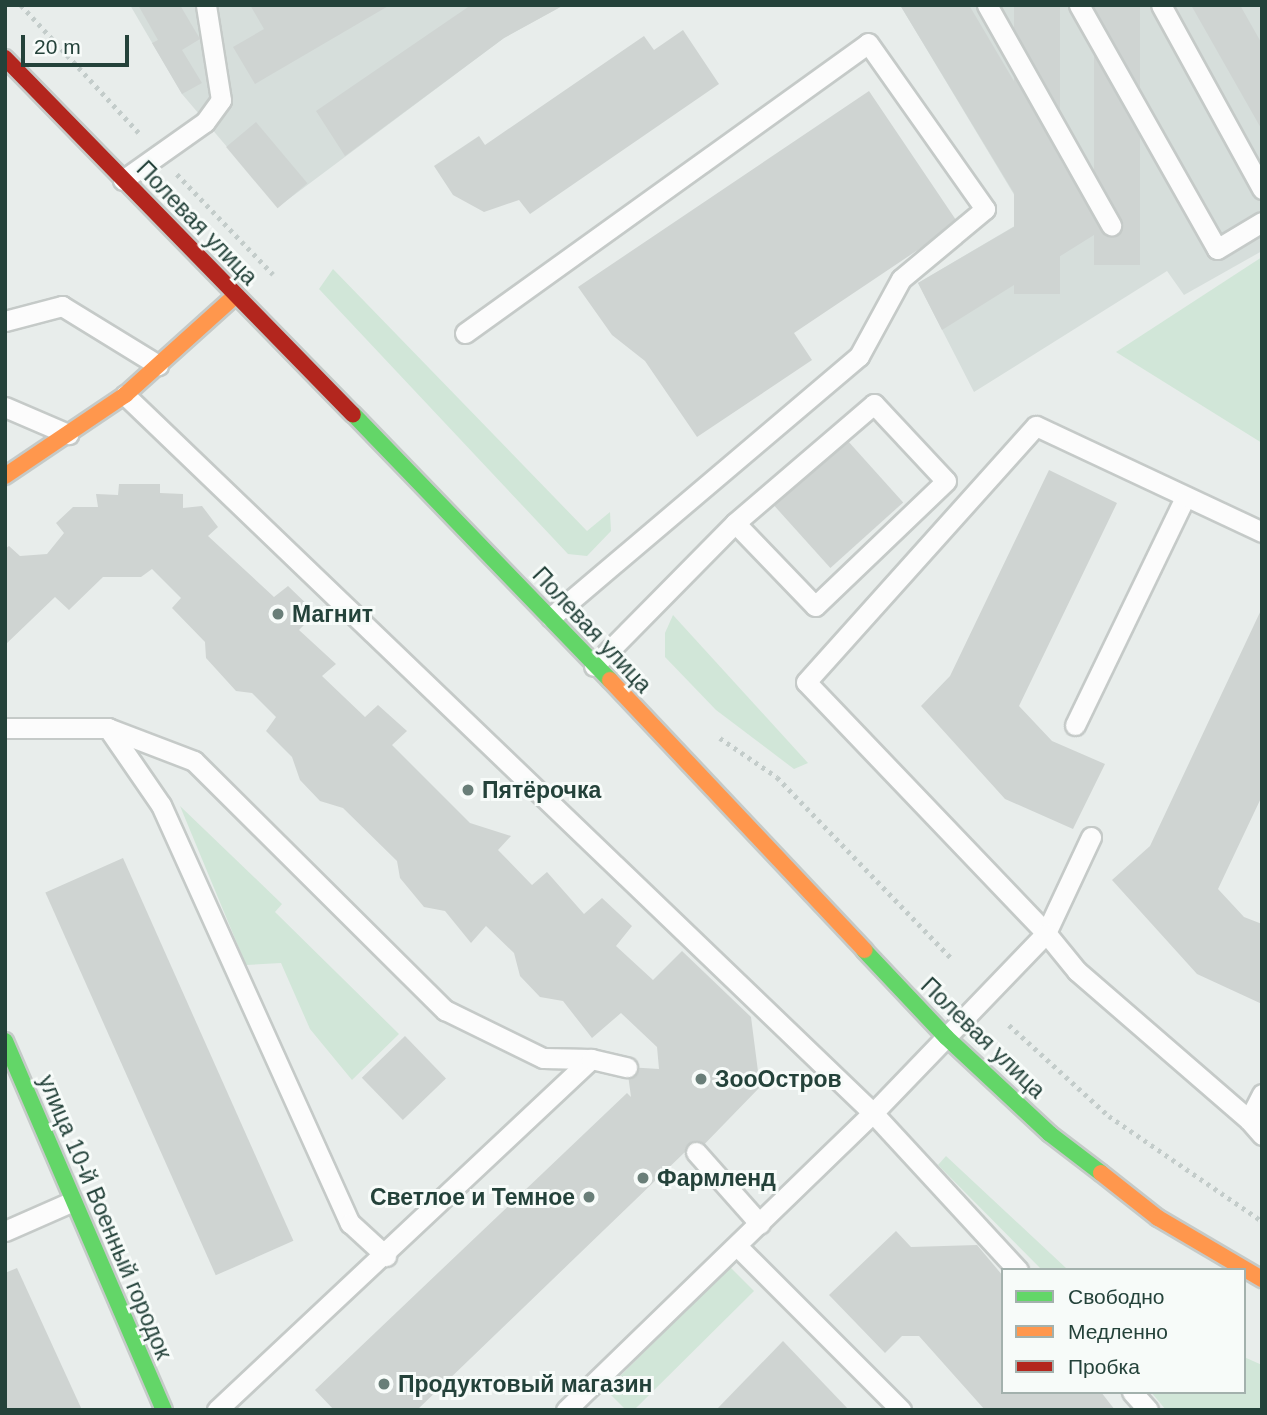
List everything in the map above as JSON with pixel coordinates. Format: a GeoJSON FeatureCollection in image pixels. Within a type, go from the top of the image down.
{"type":"FeatureCollection","features":[{"type":"Feature","properties":{"kind":"street","name":"Полевая улица"},"geometry":{"type":"LineString","coordinates":[[5,58],[551,617],[594,666],[946,1037],[1050,1134],[1158,1218],[1243,1268]]}},
{"type":"Feature","properties":{"kind":"street"},"geometry":{"type":"LineString","coordinates":[[5,476],[125,395],[236,295]]}},
{"type":"Feature","properties":{"kind":"street","name":"улица 10-й Военный городок"},"geometry":{"type":"LineString","coordinates":[[5,1041],[71,1202],[164,1410]]}},
{"type":"Feature","properties":{"kind":"street","name":"Полевая улица"},"geometry":{"type":"LineString","coordinates":[[1246,1270],[1262,1279]]}},
{"type":"Feature","properties":{"kind":"lane"},"geometry":{"type":"LineString","coordinates":[[123,180],[205,122],[221,100],[206,5]]}},
{"type":"Feature","properties":{"kind":"lane"},"geometry":{"type":"LineString","coordinates":[[987,5],[1111,225]]}},
{"type":"Feature","properties":{"kind":"lane"},"geometry":{"type":"LineString","coordinates":[[1079,5],[1217,249],[1262,222]]}},
{"type":"Feature","properties":{"kind":"lane"},"geometry":{"type":"LineString","coordinates":[[1161,5],[1262,188]]}},
{"type":"Feature","properties":{"kind":"lane"},"geometry":{"type":"LineString","coordinates":[[465,333],[868,43],[985,209],[901,279],[859,356],[551,617]]}},
{"type":"Feature","properties":{"kind":"lane"},"geometry":{"type":"LineString","coordinates":[[5,321],[62,306],[159,365]]}},
{"type":"Feature","properties":{"kind":"lane"},"geometry":{"type":"LineString","coordinates":[[125,395],[873,1113],[1016,1268]]}},
{"type":"Feature","properties":{"kind":"lane"},"geometry":{"type":"LineString","coordinates":[[594,666],[735,523],[874,404],[946,481],[815,606],[735,523]]}},
{"type":"Feature","properties":{"kind":"lane"},"geometry":{"type":"LineString","coordinates":[[5,407],[68,434]]}},
{"type":"Feature","properties":{"kind":"lane"},"geometry":{"type":"LineString","coordinates":[[1262,532],[1036,426],[806,682],[1046,933],[1077,971],[1255,1127],[1262,1094]]}},
{"type":"Feature","properties":{"kind":"lane"},"geometry":{"type":"LineString","coordinates":[[1075,724],[1185,497]]}},
{"type":"Feature","properties":{"kind":"lane"},"geometry":{"type":"LineString","coordinates":[[5,728],[108,728],[194,761],[445,1010],[543,1058],[591,1059],[627,1068]]}},
{"type":"Feature","properties":{"kind":"lane"},"geometry":{"type":"LineString","coordinates":[[108,728],[161,805],[350,1223],[386,1256]]}},
{"type":"Feature","properties":{"kind":"lane"},"geometry":{"type":"LineString","coordinates":[[566,1410],[873,1113],[1046,933],[1091,837]]}},
{"type":"Feature","properties":{"kind":"lane"},"geometry":{"type":"LineString","coordinates":[[217,1410],[386,1256],[591,1059]]}},
{"type":"Feature","properties":{"kind":"lane"},"geometry":{"type":"LineString","coordinates":[[696,1152],[760,1224]]}},
{"type":"Feature","properties":{"kind":"lane"},"geometry":{"type":"LineString","coordinates":[[5,1231],[71,1202]]}},
{"type":"Feature","properties":{"kind":"lane"},"geometry":{"type":"LineString","coordinates":[[737,1246],[901,1410]]}},
{"type":"Feature","properties":{"kind":"lane"},"geometry":{"type":"LineString","coordinates":[[1134,1394],[1148,1410]]}},
{"type":"Feature","properties":{"kind":"path"},"geometry":{"type":"LineString","coordinates":[[21,5],[278,279]]}},
{"type":"Feature","properties":{"kind":"path"},"geometry":{"type":"LineString","coordinates":[[710,732],[777,777],[952,959]]}},
{"type":"Feature","properties":{"kind":"path"},"geometry":{"type":"LineString","coordinates":[[1009,1024],[1109,1116],[1262,1221]]}},
{"type":"Feature","properties":{"kind":"shaded area"},"geometry":{"type":"Polygon","coordinates":[[[130,5],[564,5],[504,38],[278,207],[182,94],[130,5]]]}},
{"type":"Feature","properties":{"kind":"shaded area"},"geometry":{"type":"Polygon","coordinates":[[[900,5],[1262,5],[1262,251],[1184,295],[1167,271],[974,392],[918,283],[1028,218],[900,5]]]}},
{"type":"Feature","properties":{"kind":"green space"},"geometry":{"type":"Polygon","coordinates":[[[1262,257],[1262,443],[1116,352],[1262,257]]]}},
{"type":"Feature","properties":{"kind":"green space"},"geometry":{"type":"Polygon","coordinates":[[[333,269],[587,531],[610,512],[611,531],[587,556],[568,554],[319,289],[333,269]]]}},
{"type":"Feature","properties":{"kind":"green space"},"geometry":{"type":"Polygon","coordinates":[[[673,615],[808,763],[794,769],[716,710],[665,657],[665,633],[673,615]]]}},
{"type":"Feature","properties":{"kind":"green space"},"geometry":{"type":"Polygon","coordinates":[[[180,806],[282,904],[275,912],[399,1034],[352,1080],[310,1029],[281,963],[246,965],[180,806]]]}},
{"type":"Feature","properties":{"kind":"green space"},"geometry":{"type":"Polygon","coordinates":[[[946,1156],[1066,1268],[1040,1268],[938,1165],[946,1156]]]}},
{"type":"Feature","properties":{"kind":"green space"},"geometry":{"type":"Polygon","coordinates":[[[730,1267],[754,1291],[634,1410],[626,1410],[606,1390],[730,1267]]]}},
{"type":"Feature","properties":{"kind":"green space"},"geometry":{"type":"Polygon","coordinates":[[[1246,1358],[1262,1365],[1262,1410],[1166,1410],[1153,1394],[1246,1394],[1246,1358]]]}},
{"type":"Feature","properties":{"kind":"building"},"geometry":{"type":"Polygon","coordinates":[[[138,5],[180,5],[200,39],[182,50],[202,83],[182,94],[152,43],[158,40],[138,5]]]}},
{"type":"Feature","properties":{"kind":"building"},"geometry":{"type":"Polygon","coordinates":[[[250,5],[390,5],[255,84],[233,47],[264,29],[250,5]]]}},
{"type":"Feature","properties":{"kind":"building"},"geometry":{"type":"Polygon","coordinates":[[[471,5],[564,5],[504,38],[345,156],[316,111],[471,5]]]}},
{"type":"Feature","properties":{"kind":"building"},"geometry":{"type":"Polygon","coordinates":[[[900,5],[969,5],[1102,230],[942,330],[918,283],[1029,218],[900,5]]]}},
{"type":"Feature","properties":{"kind":"building"},"geometry":{"type":"Polygon","coordinates":[[[1014,5],[1060,5],[1060,294],[1014,294],[1014,5]]]}},
{"type":"Feature","properties":{"kind":"building"},"geometry":{"type":"Polygon","coordinates":[[[1094,5],[1140,5],[1140,265],[1094,265],[1094,5]]]}},
{"type":"Feature","properties":{"kind":"building"},"geometry":{"type":"Polygon","coordinates":[[[1191,5],[1240,5],[1262,44],[1262,130],[1191,5]]]}},
{"type":"Feature","properties":{"kind":"building"},"geometry":{"type":"Polygon","coordinates":[[[683,30],[719,84],[530,214],[519,200],[484,212],[453,195],[434,166],[479,136],[485,145],[644,36],[654,50],[683,30]]]}},
{"type":"Feature","properties":{"kind":"building"},"geometry":{"type":"Polygon","coordinates":[[[869,91],[958,223],[794,333],[812,360],[697,437],[645,361],[612,335],[578,287],[869,91]]]}},
{"type":"Feature","properties":{"kind":"building"},"geometry":{"type":"Polygon","coordinates":[[[256,122],[307,183],[278,208],[226,147],[256,122]]]}},
{"type":"Feature","properties":{"kind":"building"},"geometry":{"type":"Polygon","coordinates":[[[847,440],[903,502],[830,568],[774,506],[847,440]]]}},
{"type":"Feature","properties":{"kind":"building"},"geometry":{"type":"Polygon","coordinates":[[[1049,470],[1117,503],[1019,706],[1052,741],[1105,764],[1073,829],[1005,799],[921,706],[950,676],[1049,470]]]}},
{"type":"Feature","properties":{"kind":"building"},"geometry":{"type":"Polygon","coordinates":[[[119,484],[160,484],[160,493],[183,494],[183,508],[202,506],[218,527],[208,536],[274,597],[288,586],[316,613],[299,630],[336,664],[322,676],[365,717],[378,705],[407,731],[392,745],[470,823],[511,836],[498,850],[532,885],[547,872],[584,914],[602,898],[632,926],[616,946],[653,980],[682,951],[751,1017],[760,1087],[692,1157],[685,1152],[417,1410],[334,1410],[315,1390],[627,1093],[631,1097],[627,1067],[659,1069],[657,1047],[621,1013],[592,1038],[563,1001],[540,997],[520,976],[514,953],[486,926],[471,943],[445,911],[424,907],[400,878],[397,861],[343,808],[320,801],[300,780],[292,757],[266,731],[276,717],[252,693],[236,691],[206,658],[205,642],[172,608],[181,598],[152,569],[141,577],[103,577],[69,610],[55,597],[5,645],[5,549],[9,546],[20,556],[47,554],[64,533],[56,523],[73,507],[98,507],[96,494],[118,495],[119,484]]]}},
{"type":"Feature","properties":{"kind":"building"},"geometry":{"type":"Polygon","coordinates":[[[1262,608],[1262,796],[1218,889],[1244,917],[1262,924],[1262,1004],[1197,974],[1112,880],[1150,846],[1262,608]]]}},
{"type":"Feature","properties":{"kind":"building"},"geometry":{"type":"Polygon","coordinates":[[[123,858],[293,1241],[216,1275],[45,893],[123,858]]]}},
{"type":"Feature","properties":{"kind":"building"},"geometry":{"type":"Polygon","coordinates":[[[405,1036],[446,1078],[403,1120],[362,1078],[405,1036]]]}},
{"type":"Feature","properties":{"kind":"building"},"geometry":{"type":"Polygon","coordinates":[[[896,1231],[911,1247],[977,1245],[1001,1274],[1001,1394],[1103,1394],[1115,1410],[985,1410],[919,1336],[902,1336],[885,1353],[829,1295],[896,1231]]]}},
{"type":"Feature","properties":{"kind":"building"},"geometry":{"type":"Polygon","coordinates":[[[17,1268],[82,1410],[5,1410],[5,1273],[17,1268]]]}},
{"type":"Feature","properties":{"kind":"building"},"geometry":{"type":"Polygon","coordinates":[[[783,1341],[849,1410],[716,1410],[783,1341]]]}},
{"type":"Feature","properties":{"kind":"traffic: fast"},"geometry":{"type":"LineString","coordinates":[[353,414],[610,680]]}},
{"type":"Feature","properties":{"kind":"traffic: fast"},"geometry":{"type":"LineString","coordinates":[[864,950],[946,1037],[1050,1134],[1101,1173]]}},
{"type":"Feature","properties":{"kind":"traffic: fast"},"geometry":{"type":"LineString","coordinates":[[5,1041],[164,1410]]}},
{"type":"Feature","properties":{"kind":"traffic: slow"},"geometry":{"type":"LineString","coordinates":[[5,476],[125,395],[236,295]]}},
{"type":"Feature","properties":{"kind":"traffic: slow"},"geometry":{"type":"LineString","coordinates":[[610,680],[864,950]]}},
{"type":"Feature","properties":{"kind":"traffic: slow"},"geometry":{"type":"LineString","coordinates":[[1101,1173],[1158,1218],[1243,1268]]}},
{"type":"Feature","properties":{"kind":"traffic: slow"},"geometry":{"type":"LineString","coordinates":[[1246,1270],[1262,1279]]}},
{"type":"Feature","properties":{"kind":"traffic: jam"},"geometry":{"type":"LineString","coordinates":[[5,58],[353,414]]}},
{"type":"Feature","properties":{"kind":"place","name":"Магнит"},"geometry":{"type":"Point","coordinates":[278,614]}},
{"type":"Feature","properties":{"kind":"place","name":"Пятёрочка"},"geometry":{"type":"Point","coordinates":[468,790]}},
{"type":"Feature","properties":{"kind":"place","name":"ЗооОстров"},"geometry":{"type":"Point","coordinates":[701,1079]}},
{"type":"Feature","properties":{"kind":"place","name":"Фармленд"},"geometry":{"type":"Point","coordinates":[643,1178]}},
{"type":"Feature","properties":{"kind":"place","name":"Светлое и Темное"},"geometry":{"type":"Point","coordinates":[589,1197]}},
{"type":"Feature","properties":{"kind":"place","name":"Продуктовый магазин"},"geometry":{"type":"Point","coordinates":[384,1384]}}]}
